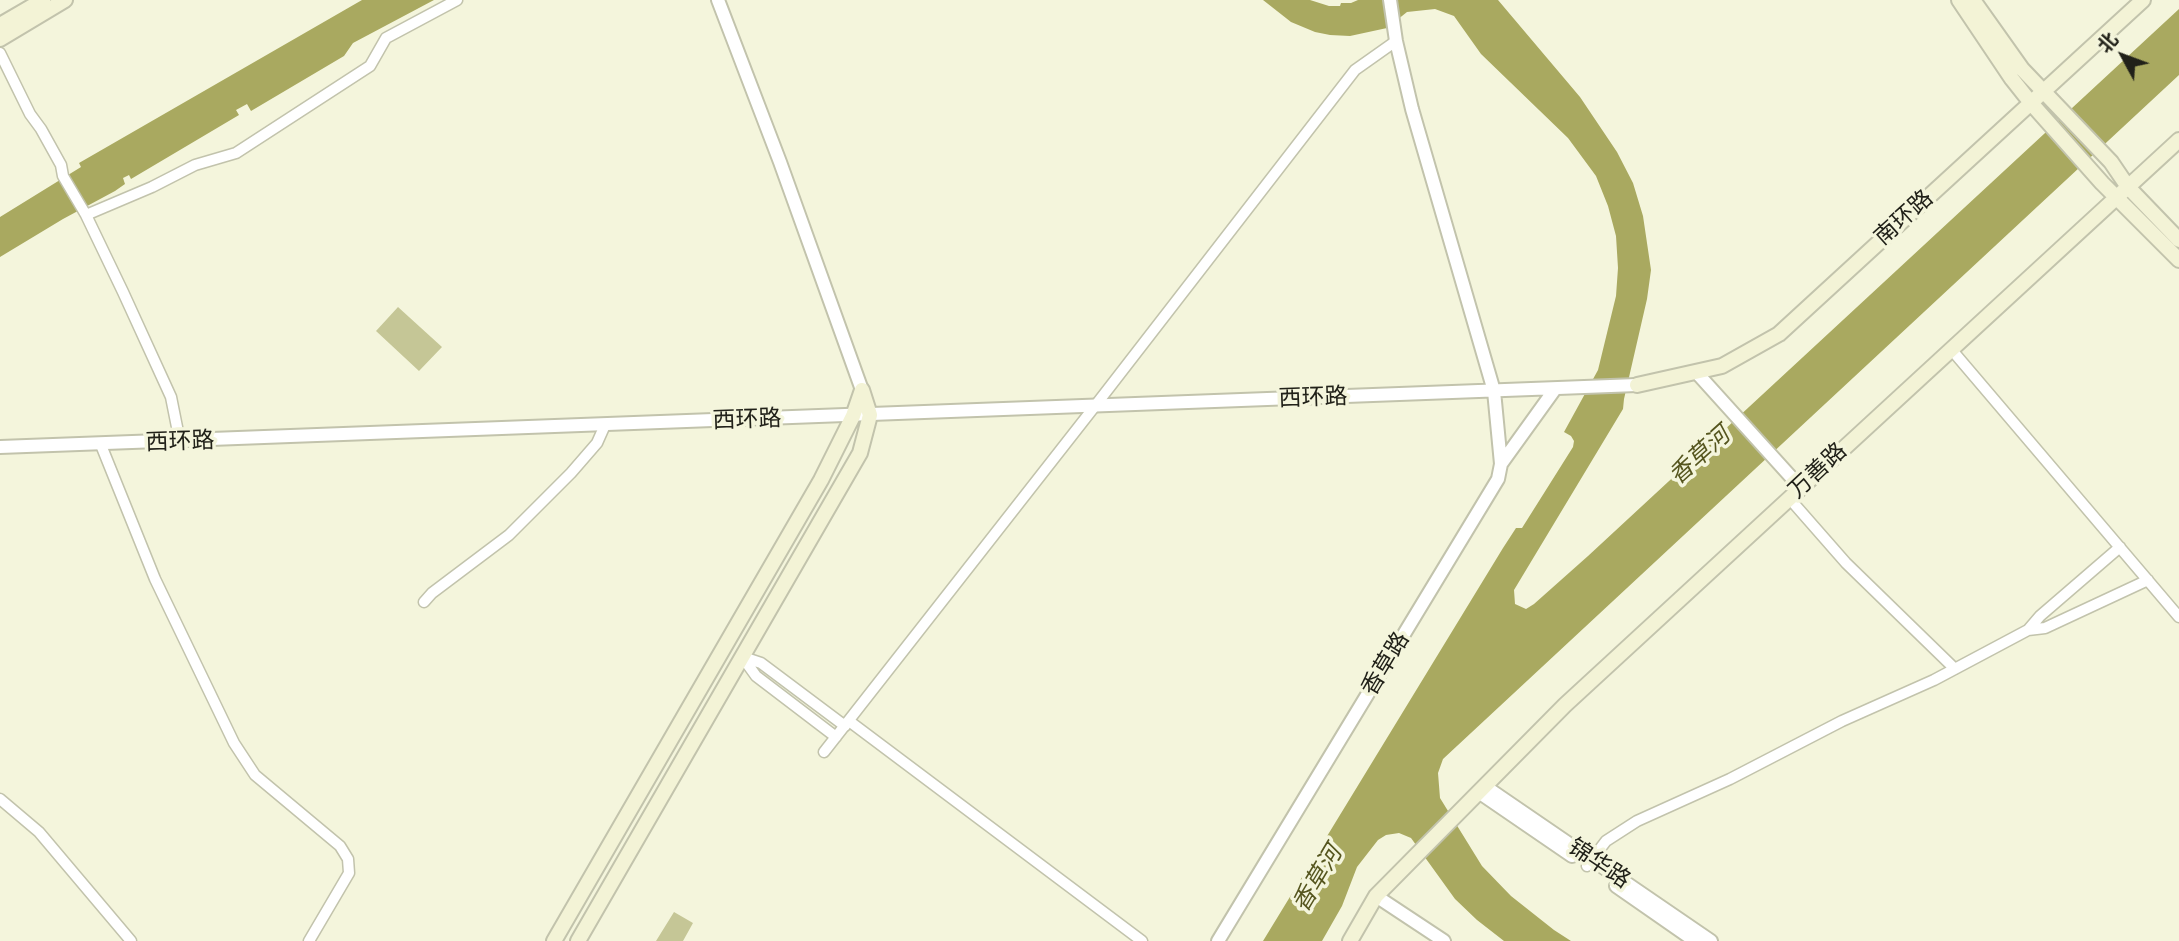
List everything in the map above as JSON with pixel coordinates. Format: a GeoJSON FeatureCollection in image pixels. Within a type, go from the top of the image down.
{"type":"FeatureCollection","features":[{"type":"Feature","properties":{"kind":"main road"},"geometry":{"type":"LineString","coordinates":[[0,25],[43,0]]}},
{"type":"Feature","properties":{"kind":"main road"},"geometry":{"type":"LineString","coordinates":[[0,39],[65,0]]}},
{"type":"Feature","properties":{"kind":"main road"},"geometry":{"type":"LineString","coordinates":[[1959,0],[2012,79],[2046,121],[2179,260]]}},
{"type":"Feature","properties":{"kind":"main road"},"geometry":{"type":"LineString","coordinates":[[1973,0],[2022,69],[2045,90],[2111,162],[2128,187],[2179,240]]}},
{"type":"Feature","properties":{"kind":"main road","name":"南环路"},"geometry":{"type":"LineString","coordinates":[[1637,385],[1722,366],[1779,334],[2143,0]]}},
{"type":"Feature","properties":{"kind":"main road","name":"万善路"},"geometry":{"type":"LineString","coordinates":[[1350,941],[1377,896],[1565,705],[2179,141]]}},
{"type":"Feature","properties":{"kind":"main road"},"geometry":{"type":"LineString","coordinates":[[578,941],[860,453],[870,415],[862,390]]}},
{"type":"Feature","properties":{"kind":"main road"},"geometry":{"type":"LineString","coordinates":[[554,941],[821,480],[853,416],[862,390]]}},
{"type":"Feature","properties":{"kind":"street"},"geometry":{"type":"LineString","coordinates":[[86,215],[195,165],[236,153],[370,66],[386,38],[457,0]]}},
{"type":"Feature","properties":{"kind":"street"},"geometry":{"type":"LineString","coordinates":[[718,0],[862,390]]}},
{"type":"Feature","properties":{"kind":"street"},"geometry":{"type":"LineString","coordinates":[[1390,0],[1396,41],[1412,108],[1493,391],[1501,464]]}},
{"type":"Feature","properties":{"kind":"street"},"geometry":{"type":"LineString","coordinates":[[824,752],[1096,407],[1355,70],[1396,41]]}},
{"type":"Feature","properties":{"kind":"street"},"geometry":{"type":"LineString","coordinates":[[0,53],[30,114],[61,164],[63,176],[86,215],[171,397],[180,442]]}},
{"type":"Feature","properties":{"kind":"street"},"geometry":{"type":"LineString","coordinates":[[1951,349],[2179,617]]}},
{"type":"Feature","properties":{"kind":"street"},"geometry":{"type":"LineString","coordinates":[[1697,373],[1800,487]]}},
{"type":"Feature","properties":{"kind":"street"},"geometry":{"type":"LineString","coordinates":[[1493,391],[1637,385]]}},
{"type":"Feature","properties":{"kind":"street","name":"香草路"},"geometry":{"type":"LineString","coordinates":[[1218,941],[1498,479],[1501,464],[1555,389]]}},
{"type":"Feature","properties":{"kind":"street","name":"西环路"},"geometry":{"type":"LineString","coordinates":[[0,447],[1493,391]]}},
{"type":"Feature","properties":{"kind":"street"},"geometry":{"type":"LineString","coordinates":[[424,602],[432,593],[509,535],[571,473],[597,443],[605,425]]}},
{"type":"Feature","properties":{"kind":"street"},"geometry":{"type":"LineString","coordinates":[[101,445],[155,579],[234,743],[255,775],[340,846],[348,859],[349,873],[309,941]]}},
{"type":"Feature","properties":{"kind":"street"},"geometry":{"type":"LineString","coordinates":[[1788,498],[1846,563],[1955,669]]}},
{"type":"Feature","properties":{"kind":"street"},"geometry":{"type":"LineString","coordinates":[[1590,863],[1606,841],[1649,815],[1730,779],[1955,669],[2028,630],[2040,616],[2120,547]]}},
{"type":"Feature","properties":{"kind":"street"},"geometry":{"type":"LineString","coordinates":[[2028,630],[2045,628],[2148,580]]}},
{"type":"Feature","properties":{"kind":"street"},"geometry":{"type":"LineString","coordinates":[[725,645],[743,657],[761,663],[847,723],[1142,941]]}},
{"type":"Feature","properties":{"kind":"street"},"geometry":{"type":"LineString","coordinates":[[743,657],[756,676],[836,737]]}},
{"type":"Feature","properties":{"kind":"street","name":"锦华路"},"geometry":{"type":"LineString","coordinates":[[1483,790],[1711,941]]}},
{"type":"Feature","properties":{"kind":"street"},"geometry":{"type":"LineString","coordinates":[[0,799],[39,832],[131,941]]}},
{"type":"Feature","properties":{"kind":"street","name":"锦华路"},"geometry":{"type":"LineString","coordinates":[[1590,863],[1695,941]]}},
{"type":"Feature","properties":{"kind":"street"},"geometry":{"type":"LineString","coordinates":[[1377,896],[1444,941]]}},
{"type":"Feature","properties":{"kind":"green space"},"geometry":{"type":"Polygon","coordinates":[[[398,307],[442,347],[419,371],[376,331],[398,307]]]}},
{"type":"Feature","properties":{"kind":"green space"},"geometry":{"type":"Polygon","coordinates":[[[674,912],[693,923],[683,941],[656,941],[674,912]]]}},
{"type":"Feature","properties":{"kind":"water"},"geometry":{"type":"Polygon","coordinates":[[[362,0],[434,0],[353,43],[344,56],[251,111],[247,104],[236,110],[239,115],[131,179],[129,175],[123,178],[125,184],[115,191],[0,257],[0,217],[81,167],[79,163],[362,0]]]}},
{"type":"Feature","properties":{"kind":"water","name":"香草河"},"geometry":{"type":"Polygon","coordinates":[[[1263,0],[1310,0],[1329,6],[1340,6],[1341,3],[1358,0],[1498,0],[1580,97],[1617,152],[1633,183],[1643,216],[1651,270],[1623,409],[1514,590],[1515,604],[1526,609],[1588,556],[2179,9],[2179,75],[1443,759],[1438,773],[1440,798],[1482,866],[1511,896],[1571,941],[1504,941],[1455,899],[1411,838],[1399,833],[1386,835],[1378,840],[1357,867],[1342,906],[1322,941],[1263,941],[1503,548],[1516,528],[1522,528],[1573,447],[1571,436],[1564,432],[1598,370],[1616,296],[1618,268],[1616,236],[1596,176],[1568,138],[1481,54],[1454,16],[1435,9],[1407,12],[1387,28],[1350,36],[1330,35],[1291,22],[1263,0]]]}}]}
